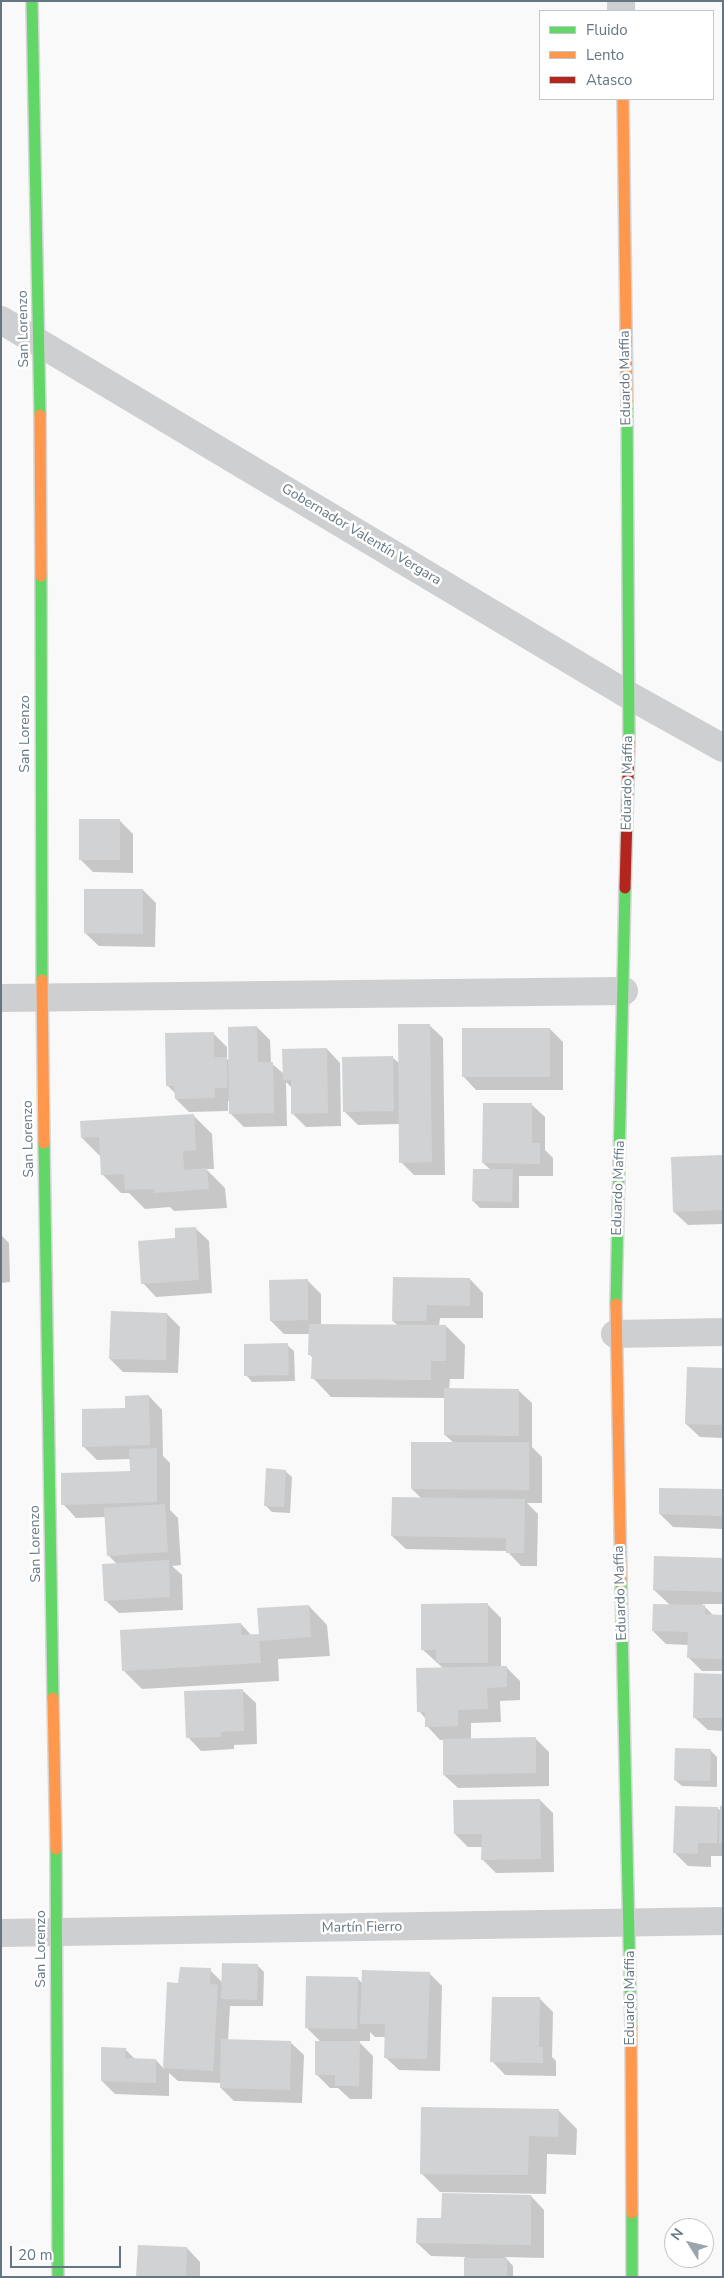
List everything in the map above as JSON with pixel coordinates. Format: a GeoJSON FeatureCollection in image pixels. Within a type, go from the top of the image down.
{"type":"FeatureCollection","features":[{"type":"Feature","properties":{"kind":"street","name":"San Lorenzo"},"geometry":{"type":"LineString","coordinates":[[32,1],[40,342],[42,997],[57,1933],[58,2277]]}},
{"type":"Feature","properties":{"kind":"street","name":"Eduardo Maffia"},"geometry":{"type":"LineString","coordinates":[[622,100],[630,696],[614,1334],[630,1923],[632,2277]]}},
{"type":"Feature","properties":{"kind":"street","name":"Gobernador Valentín Vergara"},"geometry":{"type":"LineString","coordinates":[[1,320],[630,696],[723,748]]}},
{"type":"Feature","properties":{"kind":"street"},"geometry":{"type":"LineString","coordinates":[[1,998],[624,992]]}},
{"type":"Feature","properties":{"kind":"street"},"geometry":{"type":"LineString","coordinates":[[614,1334],[723,1332]]}},
{"type":"Feature","properties":{"kind":"street","name":"Martín Fierro"},"geometry":{"type":"LineString","coordinates":[[1,1932],[57,1933],[723,1920]]}},
{"type":"Feature","properties":{"kind":"building"},"geometry":{"type":"Polygon","coordinates":[[[79,819],[120,819],[120,860],[79,860],[79,819]]]}},
{"type":"Feature","properties":{"kind":"building"},"geometry":{"type":"Polygon","coordinates":[[[84,889],[143,889],[143,934],[84,933],[84,889]]]}},
{"type":"Feature","properties":{"kind":"building"},"geometry":{"type":"Polygon","coordinates":[[[398,1024],[430,1024],[432,1162],[399,1163],[398,1024]]]}},
{"type":"Feature","properties":{"kind":"building"},"geometry":{"type":"Polygon","coordinates":[[[257,1026],[258,1062],[273,1062],[274,1113],[229,1114],[228,1027],[257,1026]]]}},
{"type":"Feature","properties":{"kind":"building"},"geometry":{"type":"Polygon","coordinates":[[[462,1028],[550,1028],[550,1077],[462,1077],[462,1028]]]}},
{"type":"Feature","properties":{"kind":"building"},"geometry":{"type":"Polygon","coordinates":[[[214,1032],[214,1057],[227,1057],[227,1088],[215,1088],[215,1098],[175,1099],[174,1086],[166,1086],[165,1033],[214,1032]]]}},
{"type":"Feature","properties":{"kind":"building"},"geometry":{"type":"Polygon","coordinates":[[[327,1048],[328,1113],[291,1114],[291,1080],[283,1080],[282,1049],[327,1048]]]}},
{"type":"Feature","properties":{"kind":"building"},"geometry":{"type":"Polygon","coordinates":[[[393,1056],[394,1111],[343,1112],[342,1057],[393,1056]]]}},
{"type":"Feature","properties":{"kind":"building"},"geometry":{"type":"Polygon","coordinates":[[[483,1103],[532,1103],[532,1143],[540,1143],[540,1164],[482,1163],[483,1103]]]}},
{"type":"Feature","properties":{"kind":"building"},"geometry":{"type":"Polygon","coordinates":[[[194,1114],[196,1150],[183,1151],[184,1170],[207,1168],[209,1189],[154,1193],[154,1189],[125,1190],[124,1174],[101,1175],[99,1137],[81,1138],[80,1121],[194,1114]]]}},
{"type":"Feature","properties":{"kind":"building"},"geometry":{"type":"Polygon","coordinates":[[[723,1155],[723,1210],[673,1212],[671,1157],[723,1155]]]}},
{"type":"Feature","properties":{"kind":"building"},"geometry":{"type":"Polygon","coordinates":[[[473,1169],[513,1169],[512,1202],[472,1201],[473,1169]]]}},
{"type":"Feature","properties":{"kind":"building"},"geometry":{"type":"Polygon","coordinates":[[[196,1227],[199,1280],[141,1284],[138,1241],[175,1238],[175,1228],[196,1227]]]}},
{"type":"Feature","properties":{"kind":"building"},"geometry":{"type":"Polygon","coordinates":[[[393,1277],[470,1278],[470,1306],[427,1305],[426,1321],[392,1321],[393,1277]]]}},
{"type":"Feature","properties":{"kind":"building"},"geometry":{"type":"Polygon","coordinates":[[[308,1279],[308,1320],[270,1321],[269,1280],[308,1279]]]}},
{"type":"Feature","properties":{"kind":"building"},"geometry":{"type":"Polygon","coordinates":[[[111,1311],[167,1313],[166,1360],[109,1359],[111,1311]]]}},
{"type":"Feature","properties":{"kind":"building"},"geometry":{"type":"Polygon","coordinates":[[[309,1324],[446,1325],[446,1361],[431,1361],[431,1380],[311,1379],[312,1355],[308,1355],[309,1324]]]}},
{"type":"Feature","properties":{"kind":"building"},"geometry":{"type":"Polygon","coordinates":[[[288,1343],[289,1375],[244,1376],[244,1344],[288,1343]]]}},
{"type":"Feature","properties":{"kind":"building"},"geometry":{"type":"Polygon","coordinates":[[[687,1367],[723,1368],[723,1425],[685,1424],[687,1367]]]}},
{"type":"Feature","properties":{"kind":"building"},"geometry":{"type":"Polygon","coordinates":[[[444,1388],[519,1389],[519,1436],[444,1435],[444,1388]]]}},
{"type":"Feature","properties":{"kind":"building"},"geometry":{"type":"Polygon","coordinates":[[[149,1395],[150,1445],[82,1447],[82,1409],[125,1408],[125,1396],[149,1395]]]}},
{"type":"Feature","properties":{"kind":"building"},"geometry":{"type":"Polygon","coordinates":[[[411,1442],[529,1442],[529,1490],[411,1489],[411,1442]]]}},
{"type":"Feature","properties":{"kind":"building"},"geometry":{"type":"Polygon","coordinates":[[[157,1448],[157,1502],[61,1505],[61,1473],[130,1471],[129,1449],[157,1448]]]}},
{"type":"Feature","properties":{"kind":"building"},"geometry":{"type":"Polygon","coordinates":[[[266,1468],[286,1470],[284,1507],[264,1506],[266,1468]]]}},
{"type":"Feature","properties":{"kind":"building"},"geometry":{"type":"Polygon","coordinates":[[[659,1488],[723,1489],[723,1516],[659,1514],[659,1488]]]}},
{"type":"Feature","properties":{"kind":"building"},"geometry":{"type":"Polygon","coordinates":[[[392,1497],[525,1499],[524,1553],[506,1553],[506,1538],[391,1536],[392,1497]]]}},
{"type":"Feature","properties":{"kind":"building"},"geometry":{"type":"Polygon","coordinates":[[[165,1504],[168,1552],[107,1556],[104,1508],[165,1504]]]}},
{"type":"Feature","properties":{"kind":"building"},"geometry":{"type":"Polygon","coordinates":[[[654,1556],[723,1558],[723,1592],[653,1590],[654,1556]]]}},
{"type":"Feature","properties":{"kind":"building"},"geometry":{"type":"Polygon","coordinates":[[[169,1560],[170,1597],[104,1601],[102,1564],[169,1560]]]}},
{"type":"Feature","properties":{"kind":"building"},"geometry":{"type":"Polygon","coordinates":[[[488,1603],[488,1663],[436,1663],[436,1650],[421,1650],[421,1604],[488,1603]]]}},
{"type":"Feature","properties":{"kind":"building"},"geometry":{"type":"Polygon","coordinates":[[[653,1604],[705,1605],[705,1614],[723,1615],[723,1659],[687,1658],[688,1632],[652,1631],[653,1604]]]}},
{"type":"Feature","properties":{"kind":"building"},"geometry":{"type":"Polygon","coordinates":[[[309,1605],[311,1637],[259,1641],[261,1663],[122,1671],[120,1630],[241,1623],[241,1635],[259,1634],[257,1608],[309,1605]]]}},
{"type":"Feature","properties":{"kind":"building"},"geometry":{"type":"Polygon","coordinates":[[[507,1666],[507,1687],[487,1688],[488,1709],[458,1710],[458,1726],[425,1727],[425,1712],[417,1712],[416,1668],[507,1666]]]}},
{"type":"Feature","properties":{"kind":"building"},"geometry":{"type":"Polygon","coordinates":[[[694,1673],[723,1674],[723,1718],[693,1718],[694,1673]]]}},
{"type":"Feature","properties":{"kind":"building"},"geometry":{"type":"Polygon","coordinates":[[[243,1689],[244,1731],[221,1732],[221,1737],[186,1738],[184,1691],[243,1689]]]}},
{"type":"Feature","properties":{"kind":"building"},"geometry":{"type":"Polygon","coordinates":[[[536,1737],[536,1773],[443,1775],[443,1739],[536,1737]]]}},
{"type":"Feature","properties":{"kind":"building"},"geometry":{"type":"Polygon","coordinates":[[[675,1748],[711,1749],[710,1781],[674,1780],[675,1748]]]}},
{"type":"Feature","properties":{"kind":"building"},"geometry":{"type":"Polygon","coordinates":[[[540,1799],[541,1859],[481,1860],[482,1834],[454,1834],[453,1800],[540,1799]]]}},
{"type":"Feature","properties":{"kind":"building"},"geometry":{"type":"Polygon","coordinates":[[[675,1806],[718,1807],[717,1843],[698,1843],[698,1854],[673,1853],[675,1806]]]}},
{"type":"Feature","properties":{"kind":"building"},"geometry":{"type":"Polygon","coordinates":[[[720,1806],[723,1806],[723,1843],[719,1843],[720,1806]]]}},
{"type":"Feature","properties":{"kind":"building"},"geometry":{"type":"Polygon","coordinates":[[[222,1963],[258,1964],[257,2000],[221,1999],[222,1963]]]}},
{"type":"Feature","properties":{"kind":"building"},"geometry":{"type":"Polygon","coordinates":[[[180,1967],[211,1968],[210,1984],[218,1985],[213,2071],[163,2068],[167,1982],[178,1983],[180,1967]]]}},
{"type":"Feature","properties":{"kind":"building"},"geometry":{"type":"Polygon","coordinates":[[[362,1970],[430,1972],[427,2059],[384,2058],[385,2024],[360,2024],[362,1970]]]}},
{"type":"Feature","properties":{"kind":"building"},"geometry":{"type":"Polygon","coordinates":[[[306,1976],[358,1977],[357,2029],[305,2028],[306,1976]]]}},
{"type":"Feature","properties":{"kind":"building"},"geometry":{"type":"Polygon","coordinates":[[[492,1997],[540,1997],[539,2047],[543,2047],[543,2063],[490,2062],[492,1997]]]}},
{"type":"Feature","properties":{"kind":"building"},"geometry":{"type":"Polygon","coordinates":[[[221,2039],[291,2041],[290,2090],[220,2088],[221,2039]]]}},
{"type":"Feature","properties":{"kind":"building"},"geometry":{"type":"Polygon","coordinates":[[[315,2041],[360,2041],[359,2086],[335,2086],[335,2075],[315,2075],[315,2041]]]}},
{"type":"Feature","properties":{"kind":"building"},"geometry":{"type":"Polygon","coordinates":[[[101,2047],[126,2048],[125,2058],[156,2059],[156,2083],[101,2081],[101,2047]]]}},
{"type":"Feature","properties":{"kind":"building"},"geometry":{"type":"Polygon","coordinates":[[[421,2107],[559,2109],[558,2137],[529,2136],[528,2175],[420,2174],[421,2107]]]}},
{"type":"Feature","properties":{"kind":"building"},"geometry":{"type":"Polygon","coordinates":[[[442,2193],[531,2195],[531,2245],[416,2243],[417,2218],[441,2218],[442,2193]]]}},
{"type":"Feature","properties":{"kind":"building"},"geometry":{"type":"Polygon","coordinates":[[[138,2245],[187,2247],[186,2277],[136,2277],[138,2245]]]}},
{"type":"Feature","properties":{"kind":"building"},"geometry":{"type":"Polygon","coordinates":[[[464,2258],[507,2258],[507,2277],[464,2277],[464,2258]]]}},
{"type":"Feature","properties":{"kind":"traffic: fast"},"geometry":{"type":"LineString","coordinates":[[32,1],[40,415]]}},
{"type":"Feature","properties":{"kind":"traffic: fast"},"geometry":{"type":"LineString","coordinates":[[627,403],[629,742]]}},
{"type":"Feature","properties":{"kind":"traffic: fast"},"geometry":{"type":"LineString","coordinates":[[41,576],[42,980]]}},
{"type":"Feature","properties":{"kind":"traffic: fast"},"geometry":{"type":"LineString","coordinates":[[616,1304],[625,888]]}},
{"type":"Feature","properties":{"kind":"traffic: fast"},"geometry":{"type":"LineString","coordinates":[[44,1143],[53,1698]]}},
{"type":"Feature","properties":{"kind":"traffic: fast"},"geometry":{"type":"LineString","coordinates":[[621,1582],[631,2026]]}},
{"type":"Feature","properties":{"kind":"traffic: fast"},"geometry":{"type":"LineString","coordinates":[[56,1849],[58,2277]]}},
{"type":"Feature","properties":{"kind":"traffic: fast"},"geometry":{"type":"LineString","coordinates":[[632,2213],[632,2277]]}},
{"type":"Feature","properties":{"kind":"traffic: slow"},"geometry":{"type":"LineString","coordinates":[[623,100],[627,403]]}},
{"type":"Feature","properties":{"kind":"traffic: slow"},"geometry":{"type":"LineString","coordinates":[[40,415],[41,576]]}},
{"type":"Feature","properties":{"kind":"traffic: slow"},"geometry":{"type":"LineString","coordinates":[[42,980],[44,1143]]}},
{"type":"Feature","properties":{"kind":"traffic: slow"},"geometry":{"type":"LineString","coordinates":[[616,1304],[621,1582]]}},
{"type":"Feature","properties":{"kind":"traffic: slow"},"geometry":{"type":"LineString","coordinates":[[53,1698],[56,1849]]}},
{"type":"Feature","properties":{"kind":"traffic: slow"},"geometry":{"type":"LineString","coordinates":[[631,2026],[632,2213]]}},
{"type":"Feature","properties":{"kind":"traffic: jam"},"geometry":{"type":"LineString","coordinates":[[625,888],[629,742]]}}]}
